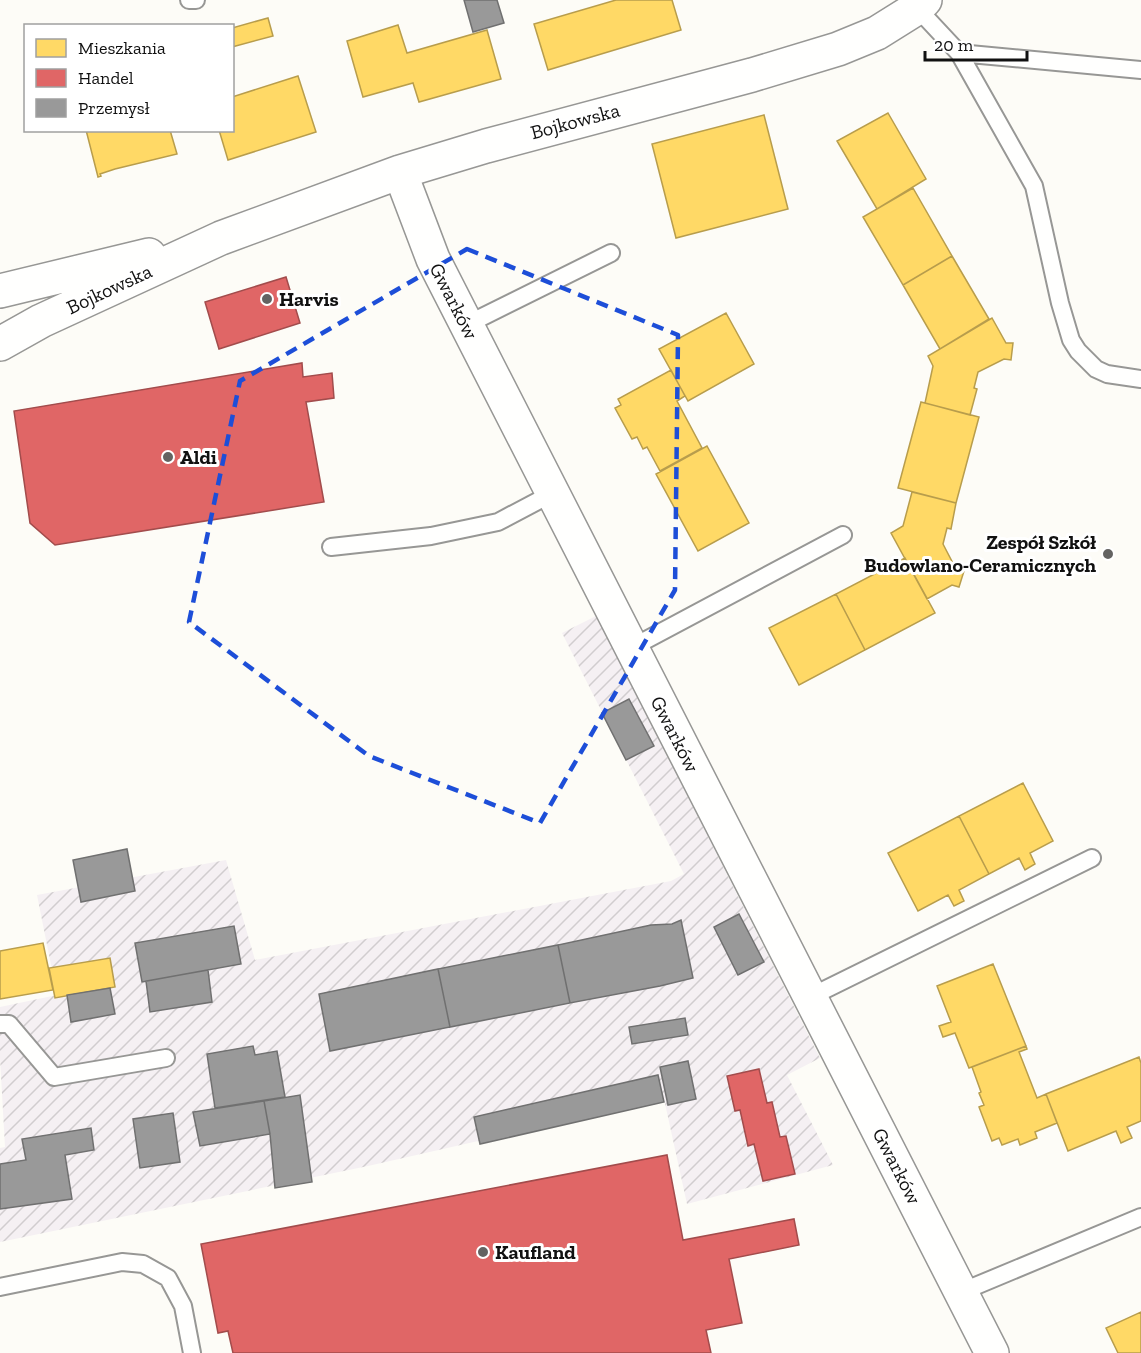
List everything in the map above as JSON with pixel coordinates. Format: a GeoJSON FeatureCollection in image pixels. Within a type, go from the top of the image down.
{"type":"FeatureCollection","features":[{"type":"Feature","properties":{"kind":"street","name":"Bojkowska"},"geometry":{"type":"LineString","coordinates":[[0,344],[41,321],[221,238],[400,172],[838,49],[877,33],[921,4]]}},
{"type":"Feature","properties":{"kind":"street","name":"Gwarków"},"geometry":{"type":"LineString","coordinates":[[400,172],[433,259],[466,326],[992,1353]]}},
{"type":"Feature","properties":{"kind":"street","name":"Bojkowska"},"geometry":{"type":"LineString","coordinates":[[0,291],[221,238]]}},
{"type":"Feature","properties":{"kind":"lane"},"geometry":{"type":"LineString","coordinates":[[189,0],[196,0]]}},
{"type":"Feature","properties":{"kind":"lane"},"geometry":{"type":"LineString","coordinates":[[921,4],[959,53],[1034,186],[1060,303],[1071,340],[1078,351],[1096,369],[1107,374],[1141,379]]}},
{"type":"Feature","properties":{"kind":"lane"},"geometry":{"type":"LineString","coordinates":[[959,53],[1141,70]]}},
{"type":"Feature","properties":{"kind":"lane"},"geometry":{"type":"LineString","coordinates":[[466,326],[611,253]]}},
{"type":"Feature","properties":{"kind":"lane"},"geometry":{"type":"LineString","coordinates":[[331,547],[431,536],[498,522],[551,494]]}},
{"type":"Feature","properties":{"kind":"lane"},"geometry":{"type":"LineString","coordinates":[[631,648],[843,535]]}},
{"type":"Feature","properties":{"kind":"lane"},"geometry":{"type":"LineString","coordinates":[[810,997],[1092,858]]}},
{"type":"Feature","properties":{"kind":"lane"},"geometry":{"type":"LineString","coordinates":[[0,1024],[9,1024],[54,1077],[166,1058]]}},
{"type":"Feature","properties":{"kind":"lane"},"geometry":{"type":"LineString","coordinates":[[961,1292],[1141,1217]]}},
{"type":"Feature","properties":{"kind":"lane"},"geometry":{"type":"LineString","coordinates":[[0,1287],[122,1262],[143,1264],[168,1278],[183,1306],[192,1353]]}},
{"type":"Feature","properties":{"kind":"highlighted area"},"geometry":{"type":"Polygon","coordinates":[[[467,249],[678,335],[675,590],[540,823],[369,756],[189,622],[240,381],[467,249]]]}},
{"type":"Feature","properties":{"kind":"shaded area"},"geometry":{"type":"Polygon","coordinates":[[[596,616],[820,1058],[787,1075],[833,1165],[687,1204],[664,1099],[368,1166],[0,1242],[0,1148],[5,1147],[0,1058],[0,1007],[57,995],[37,895],[226,860],[255,960],[671,881],[684,874],[562,633],[596,616]]]}},
{"type":"Feature","properties":{"kind":"building: Mieszkania"},"geometry":{"type":"Polygon","coordinates":[[[616,0],[672,0],[681,30],[548,70],[534,24],[616,0]]]}},
{"type":"Feature","properties":{"kind":"building: Mieszkania"},"geometry":{"type":"Polygon","coordinates":[[[268,18],[273,36],[234,46],[234,27],[268,18]]]}},
{"type":"Feature","properties":{"kind":"building: Mieszkania"},"geometry":{"type":"Polygon","coordinates":[[[398,25],[407,53],[487,30],[501,79],[419,102],[413,83],[363,97],[347,41],[398,25]]]}},
{"type":"Feature","properties":{"kind":"building: Mieszkania"},"geometry":{"type":"Polygon","coordinates":[[[298,76],[316,132],[228,160],[220,132],[234,132],[234,96],[298,76]]]}},
{"type":"Feature","properties":{"kind":"building: Mieszkania"},"geometry":{"type":"Polygon","coordinates":[[[888,113],[926,179],[877,209],[837,141],[888,113]]]}},
{"type":"Feature","properties":{"kind":"building: Mieszkania"},"geometry":{"type":"Polygon","coordinates":[[[764,115],[788,209],[676,238],[652,144],[764,115]]]}},
{"type":"Feature","properties":{"kind":"building: Mieszkania"},"geometry":{"type":"Polygon","coordinates":[[[87,132],[171,132],[177,154],[115,169],[100,174],[101,176],[98,177],[87,132]]]}},
{"type":"Feature","properties":{"kind":"building: Mieszkania"},"geometry":{"type":"Polygon","coordinates":[[[913,188],[952,256],[903,285],[863,217],[913,188]]]}},
{"type":"Feature","properties":{"kind":"building: Mieszkania"},"geometry":{"type":"Polygon","coordinates":[[[952,256],[989,319],[940,349],[903,285],[952,256]]]}},
{"type":"Feature","properties":{"kind":"building: Mieszkania"},"geometry":{"type":"Polygon","coordinates":[[[726,313],[754,364],[688,401],[659,349],[726,313]]]}},
{"type":"Feature","properties":{"kind":"building: Mieszkania"},"geometry":{"type":"Polygon","coordinates":[[[992,318],[1006,343],[1013,343],[1011,360],[1004,359],[978,372],[974,388],[977,389],[970,415],[925,403],[933,366],[928,356],[992,318]]]}},
{"type":"Feature","properties":{"kind":"building: Mieszkania"},"geometry":{"type":"Polygon","coordinates":[[[671,370],[685,396],[677,401],[702,448],[660,471],[647,447],[643,449],[637,437],[632,439],[615,408],[621,405],[618,399],[671,370]]]}},
{"type":"Feature","properties":{"kind":"building: Mieszkania"},"geometry":{"type":"Polygon","coordinates":[[[921,402],[979,417],[956,503],[898,488],[921,402]]]}},
{"type":"Feature","properties":{"kind":"building: Mieszkania"},"geometry":{"type":"Polygon","coordinates":[[[707,446],[749,523],[698,551],[656,474],[707,446]]]}},
{"type":"Feature","properties":{"kind":"building: Mieszkania"},"geometry":{"type":"Polygon","coordinates":[[[912,492],[956,503],[951,529],[947,528],[943,544],[956,569],[964,571],[959,587],[952,585],[927,599],[891,533],[903,526],[912,492]]]}},
{"type":"Feature","properties":{"kind":"building: Mieszkania"},"geometry":{"type":"Polygon","coordinates":[[[905,558],[935,613],[865,650],[836,594],[905,558]]]}},
{"type":"Feature","properties":{"kind":"building: Mieszkania"},"geometry":{"type":"Polygon","coordinates":[[[836,594],[865,650],[799,685],[769,628],[836,594]]]}},
{"type":"Feature","properties":{"kind":"building: Mieszkania"},"geometry":{"type":"Polygon","coordinates":[[[1023,783],[1053,841],[1030,853],[1035,864],[1025,870],[1019,858],[989,874],[959,816],[1023,783]]]}},
{"type":"Feature","properties":{"kind":"building: Mieszkania"},"geometry":{"type":"Polygon","coordinates":[[[959,816],[989,874],[959,890],[964,901],[954,906],[948,895],[918,911],[888,853],[959,816]]]}},
{"type":"Feature","properties":{"kind":"building: Mieszkania"},"geometry":{"type":"Polygon","coordinates":[[[43,943],[53,990],[0,999],[0,951],[43,943]]]}},
{"type":"Feature","properties":{"kind":"building: Mieszkania"},"geometry":{"type":"Polygon","coordinates":[[[110,958],[115,987],[55,998],[49,968],[110,958]]]}},
{"type":"Feature","properties":{"kind":"building: Mieszkania"},"geometry":{"type":"Polygon","coordinates":[[[993,964],[1026,1046],[969,1068],[955,1033],[943,1037],[939,1026],[951,1022],[937,986],[993,964]]]}},
{"type":"Feature","properties":{"kind":"building: Mieszkania"},"geometry":{"type":"Polygon","coordinates":[[[1026,1046],[1027,1049],[1019,1052],[1037,1098],[1046,1094],[1057,1123],[1035,1132],[1037,1138],[1020,1145],[1018,1139],[1002,1145],[999,1138],[992,1141],[979,1107],[984,1105],[972,1067],[1026,1046]]]}},
{"type":"Feature","properties":{"kind":"building: Mieszkania"},"geometry":{"type":"Polygon","coordinates":[[[1139,1057],[1141,1063],[1141,1121],[1127,1127],[1132,1138],[1121,1143],[1116,1131],[1068,1151],[1046,1094],[1139,1057]]]}},
{"type":"Feature","properties":{"kind":"building: Mieszkania"},"geometry":{"type":"Polygon","coordinates":[[[1141,1312],[1141,1353],[1118,1353],[1106,1328],[1141,1312]]]}},
{"type":"Feature","properties":{"kind":"building: Handel"},"geometry":{"type":"Polygon","coordinates":[[[286,277],[300,323],[219,349],[205,302],[286,277]]]}},
{"type":"Feature","properties":{"kind":"building: Handel","name":"Aldi"},"geometry":{"type":"Polygon","coordinates":[[[302,363],[303,377],[332,373],[334,398],[306,402],[324,502],[55,545],[30,523],[14,411],[302,363]]]}},
{"type":"Feature","properties":{"kind":"building: Handel"},"geometry":{"type":"Polygon","coordinates":[[[759,1069],[767,1103],[772,1102],[780,1137],[786,1136],[795,1174],[763,1181],[754,1144],[748,1146],[740,1110],[735,1111],[727,1076],[759,1069]]]}},
{"type":"Feature","properties":{"kind":"building: Handel","name":"Kaufland"},"geometry":{"type":"Polygon","coordinates":[[[667,1155],[683,1240],[794,1219],[799,1245],[729,1259],[742,1323],[706,1330],[711,1353],[233,1353],[228,1331],[218,1333],[201,1244],[667,1155]]]}},
{"type":"Feature","properties":{"kind":"building: Przemysł"},"geometry":{"type":"Polygon","coordinates":[[[464,0],[497,0],[504,23],[473,32],[464,0]]]}},
{"type":"Feature","properties":{"kind":"building: Przemysł"},"geometry":{"type":"Polygon","coordinates":[[[629,699],[654,746],[626,760],[602,713],[629,699]]]}},
{"type":"Feature","properties":{"kind":"building: Przemysł"},"geometry":{"type":"Polygon","coordinates":[[[127,849],[135,891],[81,902],[73,860],[127,849]]]}},
{"type":"Feature","properties":{"kind":"building: Przemysł"},"geometry":{"type":"Polygon","coordinates":[[[739,914],[764,962],[738,975],[714,927],[739,914]]]}},
{"type":"Feature","properties":{"kind":"building: Przemysł"},"geometry":{"type":"Polygon","coordinates":[[[681,920],[693,978],[570,1003],[558,945],[651,925],[672,924],[681,920]]]}},
{"type":"Feature","properties":{"kind":"building: Przemysł"},"geometry":{"type":"Polygon","coordinates":[[[234,926],[241,964],[142,982],[135,943],[234,926]]]}},
{"type":"Feature","properties":{"kind":"building: Przemysł"},"geometry":{"type":"Polygon","coordinates":[[[558,945],[570,1003],[450,1027],[438,969],[558,945]]]}},
{"type":"Feature","properties":{"kind":"building: Przemysł"},"geometry":{"type":"Polygon","coordinates":[[[438,969],[450,1027],[330,1051],[319,994],[438,969]]]}},
{"type":"Feature","properties":{"kind":"building: Przemysł"},"geometry":{"type":"Polygon","coordinates":[[[208,970],[212,1002],[150,1012],[146,981],[208,970]]]}},
{"type":"Feature","properties":{"kind":"building: Przemysł"},"geometry":{"type":"Polygon","coordinates":[[[110,988],[115,1014],[71,1022],[67,995],[110,988]]]}},
{"type":"Feature","properties":{"kind":"building: Przemysł"},"geometry":{"type":"Polygon","coordinates":[[[685,1018],[688,1035],[632,1044],[629,1027],[685,1018]]]}},
{"type":"Feature","properties":{"kind":"building: Przemysł"},"geometry":{"type":"Polygon","coordinates":[[[253,1046],[255,1055],[277,1051],[285,1097],[215,1108],[207,1054],[253,1046]]]}},
{"type":"Feature","properties":{"kind":"building: Przemysł"},"geometry":{"type":"Polygon","coordinates":[[[688,1061],[696,1099],[668,1105],[660,1067],[688,1061]]]}},
{"type":"Feature","properties":{"kind":"building: Przemysł"},"geometry":{"type":"Polygon","coordinates":[[[658,1075],[664,1102],[480,1144],[474,1117],[658,1075]]]}},
{"type":"Feature","properties":{"kind":"building: Przemysł"},"geometry":{"type":"Polygon","coordinates":[[[300,1095],[312,1182],[275,1188],[270,1134],[264,1101],[300,1095]]]}},
{"type":"Feature","properties":{"kind":"building: Przemysł"},"geometry":{"type":"Polygon","coordinates":[[[264,1101],[270,1134],[200,1146],[193,1112],[264,1101]]]}},
{"type":"Feature","properties":{"kind":"building: Przemysł"},"geometry":{"type":"Polygon","coordinates":[[[173,1113],[180,1162],[140,1168],[133,1119],[173,1113]]]}},
{"type":"Feature","properties":{"kind":"building: Przemysł"},"geometry":{"type":"Polygon","coordinates":[[[91,1128],[94,1150],[65,1155],[72,1199],[0,1209],[0,1164],[26,1160],[22,1139],[91,1128]]]}},
{"type":"Feature","properties":{"kind":"place","name":"Harvis"},"geometry":{"type":"Point","coordinates":[267,299]}},
{"type":"Feature","properties":{"kind":"place","name":"Aldi"},"geometry":{"type":"Point","coordinates":[168,457]}},
{"type":"Feature","properties":{"kind":"place","name":"Zespół Szkół Budowlano-Ceramicznych"},"geometry":{"type":"Point","coordinates":[1108,554]}},
{"type":"Feature","properties":{"kind":"place","name":"Kaufland"},"geometry":{"type":"Point","coordinates":[483,1252]}}]}
